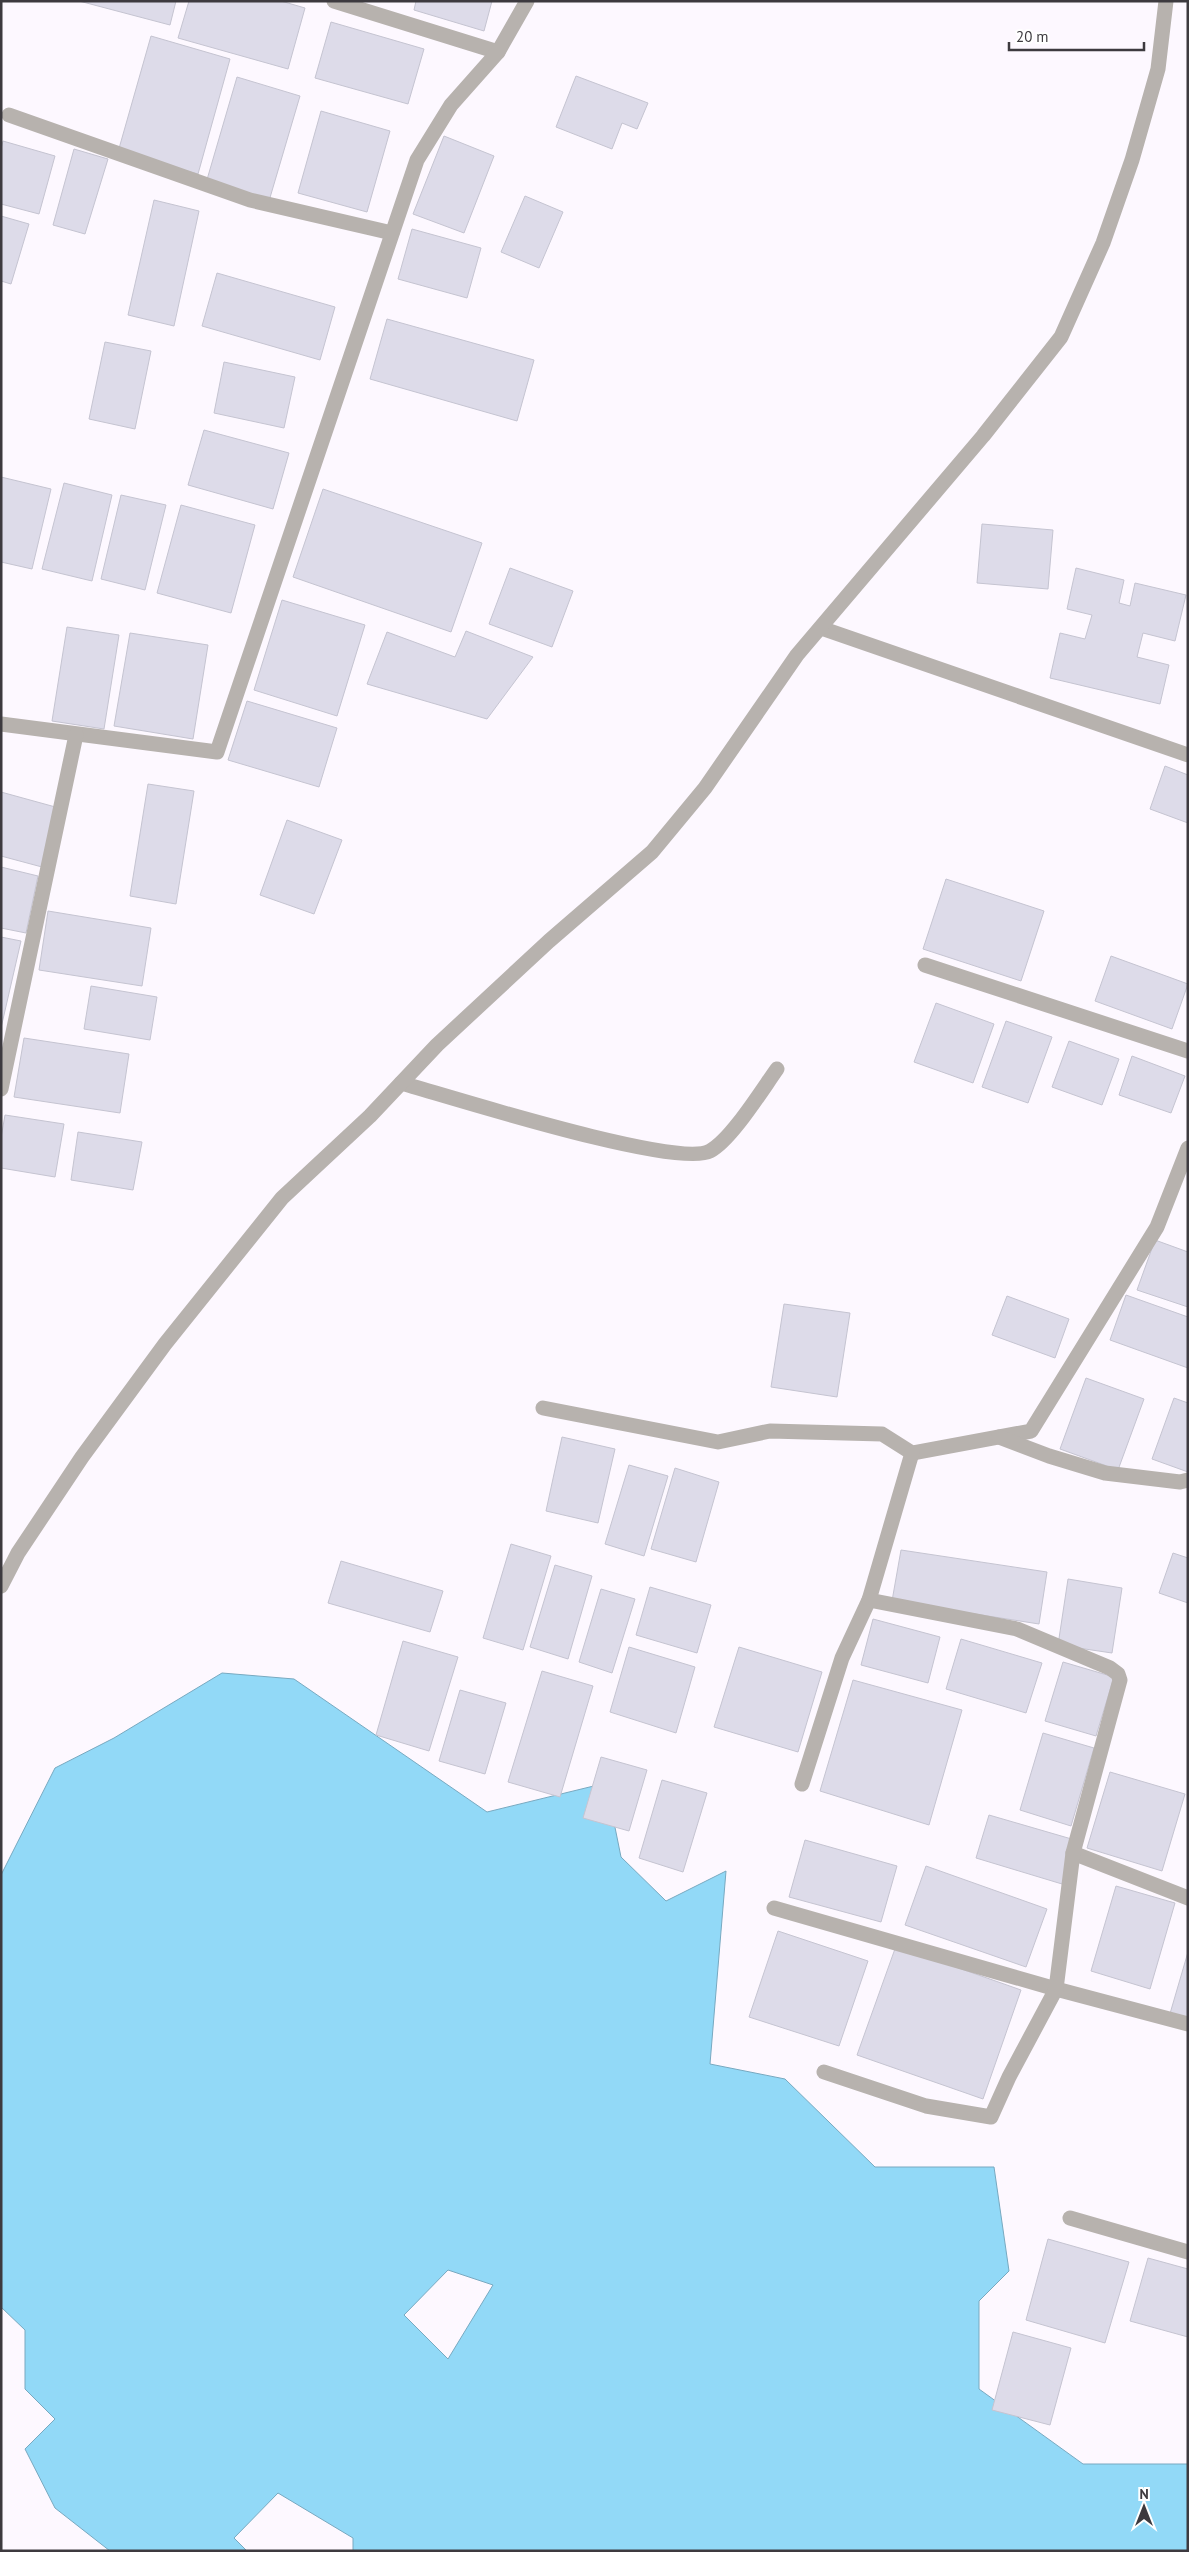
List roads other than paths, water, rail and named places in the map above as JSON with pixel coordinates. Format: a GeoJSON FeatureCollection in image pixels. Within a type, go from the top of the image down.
{"type":"FeatureCollection","features":[{"type":"Feature","properties":{"kind":"street"},"geometry":{"type":"LineString","coordinates":[[334,1],[498,52]]}},
{"type":"Feature","properties":{"kind":"street"},"geometry":{"type":"LineString","coordinates":[[1,724],[217,752],[416,160],[451,105],[498,52],[527,1]]}},
{"type":"Feature","properties":{"kind":"street"},"geometry":{"type":"LineString","coordinates":[[1,1586],[18,1553],[82,1457],[165,1344],[282,1198],[370,1116],[437,1045],[549,941],[652,852],[705,788],[797,655],[983,436],[1061,337],[1103,244],[1132,160],[1158,69],[1166,1]]}},
{"type":"Feature","properties":{"kind":"street"},"geometry":{"type":"LineString","coordinates":[[9,115],[250,200],[392,233]]}},
{"type":"Feature","properties":{"kind":"street"},"geometry":{"type":"LineString","coordinates":[[821,628],[1188,756]]}},
{"type":"Feature","properties":{"kind":"street"},"geometry":{"type":"LineString","coordinates":[[1,1089],[76,735]]}},
{"type":"Feature","properties":{"kind":"street"},"geometry":{"type":"LineString","coordinates":[[925,965],[1188,1051]]}},
{"type":"Feature","properties":{"kind":"street"},"geometry":{"type":"LineString","coordinates":[[401,1082],[586,1135],[648,1150],[687,1154],[709,1152],[723,1141],[777,1069]]}},
{"type":"Feature","properties":{"kind":"street"},"geometry":{"type":"LineString","coordinates":[[543,1408],[718,1442],[770,1431],[882,1434],[912,1453],[1031,1431],[1158,1227],[1188,1148]]}},
{"type":"Feature","properties":{"kind":"street"},"geometry":{"type":"LineString","coordinates":[[999,1437],[1049,1456],[1105,1473],[1180,1482],[1188,1480]]}},
{"type":"Feature","properties":{"kind":"street"},"geometry":{"type":"LineString","coordinates":[[802,1784],[842,1658],[869,1600],[912,1453]]}},
{"type":"Feature","properties":{"kind":"street"},"geometry":{"type":"LineString","coordinates":[[824,2072],[926,2106],[991,2117],[1009,2077],[1056,1989],[1074,1853],[1120,1680],[1118,1674],[1110,1668],[1017,1630],[869,1600]]}},
{"type":"Feature","properties":{"kind":"street"},"geometry":{"type":"LineString","coordinates":[[1074,1853],[1188,1898]]}},
{"type":"Feature","properties":{"kind":"street"},"geometry":{"type":"LineString","coordinates":[[774,1908],[1056,1989],[1188,2024]]}},
{"type":"Feature","properties":{"kind":"street"},"geometry":{"type":"LineString","coordinates":[[1070,2218],[1188,2252]]}},
{"type":"Feature","properties":{"kind":"water"},"geometry":{"type":"Polygon","coordinates":[[[222,1673],[294,1679],[487,1812],[606,1783],[621,1857],[666,1901],[726,1871],[710,2064],[785,2079],[875,2167],[994,2167],[1009,2271],[979,2301],[979,2389],[1083,2464],[1188,2464],[1188,2551],[353,2551],[353,2538],[278,2493],[234,2538],[247,2551],[110,2551],[55,2508],[25,2449],[55,2419],[25,2389],[25,2330],[1,2307],[1,1875],[55,1768],[114,1738],[222,1673]],[[448,2270],[404,2315],[448,2359],[493,2285],[448,2270]]]}}]}
